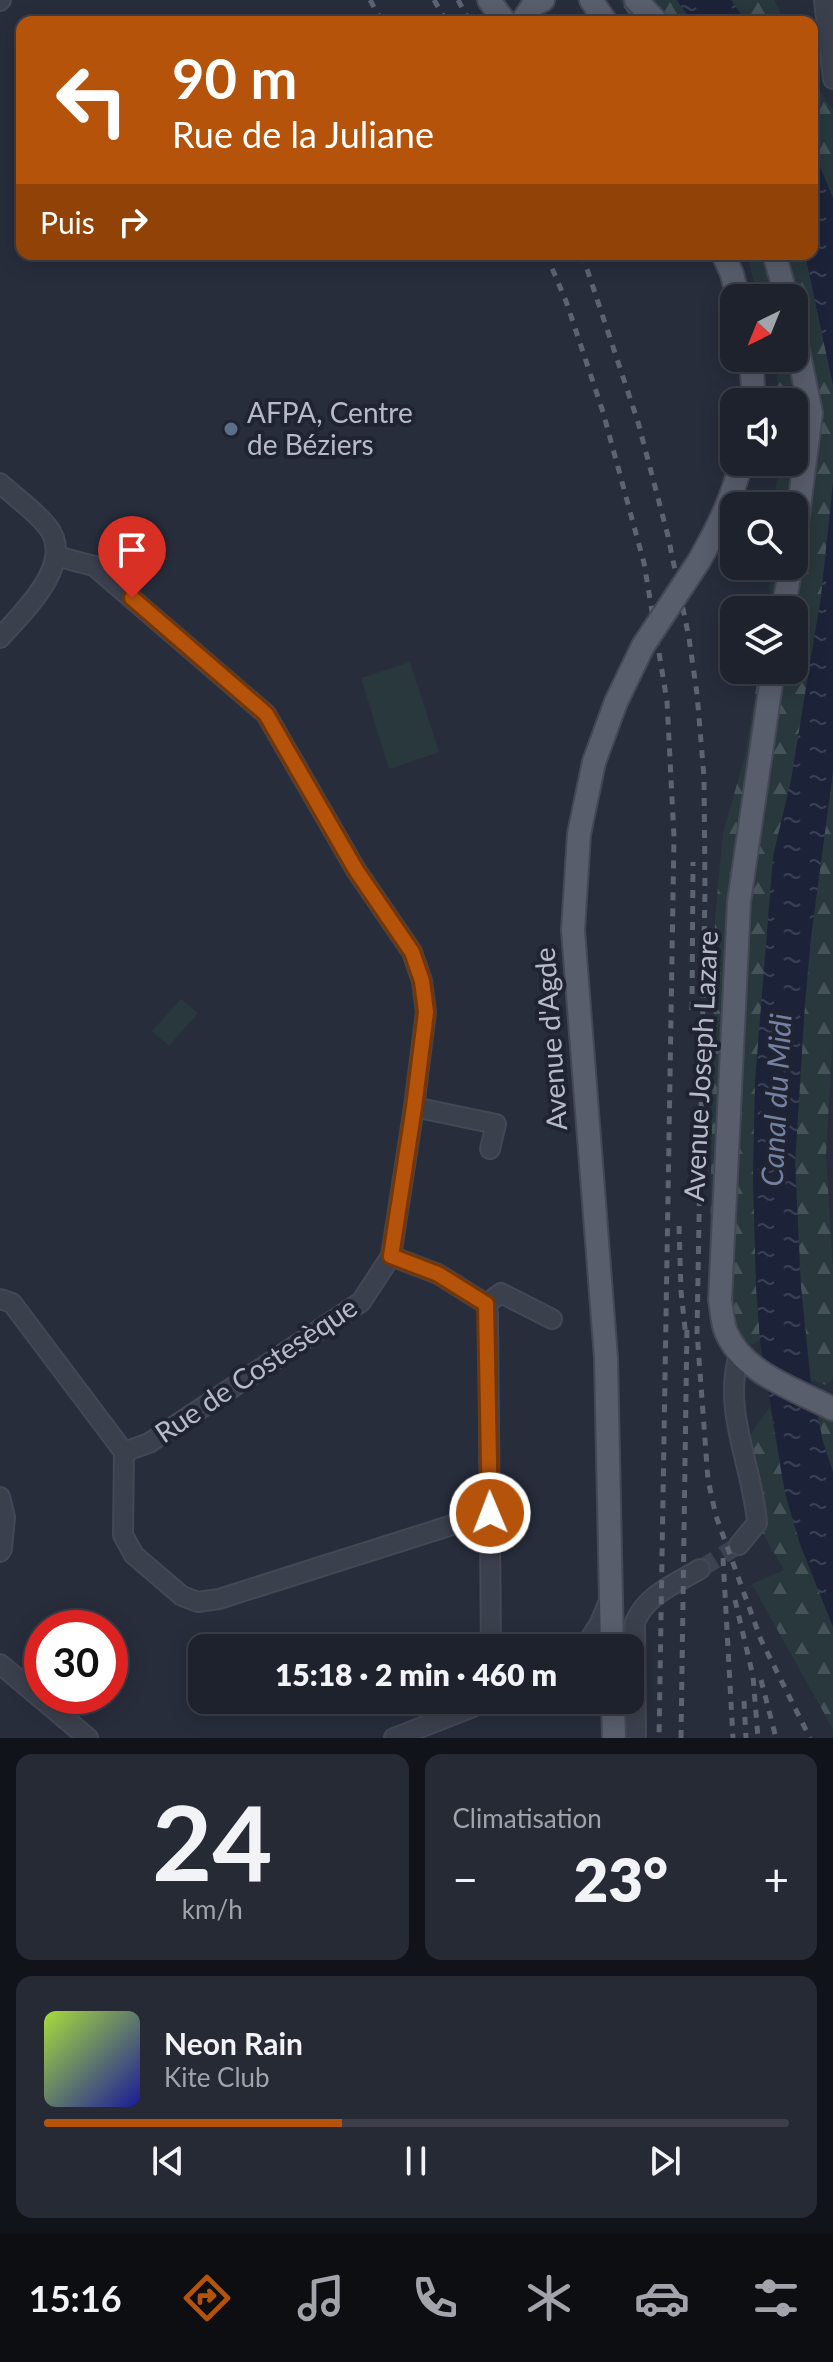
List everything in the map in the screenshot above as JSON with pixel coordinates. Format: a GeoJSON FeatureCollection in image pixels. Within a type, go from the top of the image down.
{"type":"FeatureCollection","features":[{"type":"Feature","properties":{"kind":"main road"},"geometry":{"type":"LineString","coordinates":[[526,16],[533,5],[543,0]]}},
{"type":"Feature","properties":{"kind":"main road"},"geometry":{"type":"LineString","coordinates":[[636,0],[651,16]]}},
{"type":"Feature","properties":{"kind":"main road"},"geometry":{"type":"LineString","coordinates":[[726,260],[734,284]]}},
{"type":"Feature","properties":{"kind":"main road"},"geometry":{"type":"LineString","coordinates":[[776,260],[783,284]]}},
{"type":"Feature","properties":{"kind":"main road"},"geometry":{"type":"LineString","coordinates":[[801,492],[811,413],[802,372]]}},
{"type":"Feature","properties":{"kind":"main road","name":"Avenue d'Agde"},"geometry":{"type":"LineString","coordinates":[[612,1634],[606,1358],[573,930],[579,834],[594,762],[616,702],[643,646],[699,561],[722,519],[738,476]]}},
{"type":"Feature","properties":{"kind":"main road","name":"Avenue Joseph Lazare"},"geometry":{"type":"LineString","coordinates":[[747,1362],[725,1330],[720,1300],[739,902],[771,684]]}},
{"type":"Feature","properties":{"kind":"main road"},"geometry":{"type":"LineString","coordinates":[[747,1362],[833,1409]]}},
{"type":"Feature","properties":{"kind":"main road"},"geometry":{"type":"LineString","coordinates":[[613,1714],[614,1738]]}},
{"type":"Feature","properties":{"kind":"street"},"geometry":{"type":"LineString","coordinates":[[824,0],[833,79]]}},
{"type":"Feature","properties":{"kind":"street"},"geometry":{"type":"LineString","coordinates":[[0,483],[49,528],[56,556],[44,585],[0,638]]}},
{"type":"Feature","properties":{"kind":"street","name":"Rue de Costesèque"},"geometry":{"type":"LineString","coordinates":[[56,556],[94,566],[266,714],[356,870],[412,952],[422,981],[426,1012],[391,1256],[361,1302],[149,1443],[124,1452]]}},
{"type":"Feature","properties":{"kind":"street"},"geometry":{"type":"LineString","coordinates":[[414,1107],[496,1124],[490,1149]]}},
{"type":"Feature","properties":{"kind":"street"},"geometry":{"type":"LineString","coordinates":[[391,1256],[438,1274],[486,1304]]}},
{"type":"Feature","properties":{"kind":"street"},"geometry":{"type":"LineString","coordinates":[[486,1304],[501,1293],[552,1319]]}},
{"type":"Feature","properties":{"kind":"street"},"geometry":{"type":"LineString","coordinates":[[0,1299],[12,1303],[124,1452],[123,1535],[134,1555],[182,1596],[198,1602],[219,1599],[490,1513]]}},
{"type":"Feature","properties":{"kind":"street"},"geometry":{"type":"LineString","coordinates":[[486,1304],[491,1634]]}},
{"type":"Feature","properties":{"kind":"street"},"geometry":{"type":"LineString","coordinates":[[739,1545],[757,1523],[733,1403],[735,1368],[747,1362]]}},
{"type":"Feature","properties":{"kind":"street"},"geometry":{"type":"LineString","coordinates":[[0,1497],[5,1517],[0,1552]]}},
{"type":"Feature","properties":{"kind":"street"},"geometry":{"type":"LineString","coordinates":[[636,1738],[635,1622],[648,1600],[700,1569]]}},
{"type":"Feature","properties":{"kind":"street"},"geometry":{"type":"LineString","coordinates":[[593,1634],[611,1595]]}},
{"type":"Feature","properties":{"kind":"street"},"geometry":{"type":"LineString","coordinates":[[0,1664],[88,1738]]}},
{"type":"Feature","properties":{"kind":"street"},"geometry":{"type":"LineString","coordinates":[[394,1738],[455,1714]]}},
{"type":"Feature","properties":{"kind":"green space"},"geometry":{"type":"Polygon","coordinates":[[[619,0],[677,0],[688,16],[630,16],[619,0]]]}},
{"type":"Feature","properties":{"kind":"green space"},"geometry":{"type":"Polygon","coordinates":[[[731,0],[774,0],[782,16],[742,16],[731,0]]]}},
{"type":"Feature","properties":{"kind":"green space"},"geometry":{"type":"Polygon","coordinates":[[[818,89],[833,110],[833,198],[818,162],[818,89]]]}},
{"type":"Feature","properties":{"kind":"green space"},"geometry":{"type":"Polygon","coordinates":[[[748,260],[806,260],[833,385],[833,483],[821,597],[808,676],[808,596],[770,596],[770,580],[808,580],[808,492],[776,492],[777,476],[808,476],[808,388],[778,388],[777,374],[808,372],[808,284],[754,284],[748,260]]]}},
{"type":"Feature","properties":{"kind":"green space"},"geometry":{"type":"Polygon","coordinates":[[[410,662],[439,752],[389,769],[361,678],[410,662]]]}},
{"type":"Feature","properties":{"kind":"green space"},"geometry":{"type":"Polygon","coordinates":[[[757,684],[807,684],[791,780],[773,857],[753,1176],[760,1340],[745,1348],[714,1313],[710,1248],[715,919],[723,833],[745,756],[757,684]]]}},
{"type":"Feature","properties":{"kind":"green space"},"geometry":{"type":"Polygon","coordinates":[[[833,771],[833,1029],[826,1156],[833,1271],[833,1378],[826,1385],[811,1380],[801,1288],[795,1163],[811,937],[833,771]]]}},
{"type":"Feature","properties":{"kind":"green space"},"geometry":{"type":"Polygon","coordinates":[[[181,999],[198,1013],[169,1046],[152,1031],[181,999]]]}},
{"type":"Feature","properties":{"kind":"green space"},"geometry":{"type":"Polygon","coordinates":[[[770,1407],[785,1493],[800,1544],[833,1627],[833,1729],[752,1584],[784,1570],[757,1523],[743,1445],[770,1407]]]}},
{"type":"Feature","properties":{"kind":"green space"},"geometry":{"type":"Polygon","coordinates":[[[817,1410],[833,1410],[833,1472],[823,1442],[817,1410]]]}},
{"type":"Feature","properties":{"kind":"water"},"geometry":{"type":"Polygon","coordinates":[[[677,0],[731,0],[742,16],[688,16],[677,0]]]}},
{"type":"Feature","properties":{"kind":"water"},"geometry":{"type":"Polygon","coordinates":[[[818,162],[833,198],[833,385],[806,260],[818,260],[818,162]]]}},
{"type":"Feature","properties":{"kind":"water","name":"Canal du Midi"},"geometry":{"type":"Polygon","coordinates":[[[833,483],[833,771],[811,937],[795,1163],[801,1288],[811,1386],[833,1472],[833,1627],[800,1544],[785,1493],[760,1340],[753,1176],[755,1081],[773,857],[791,780],[821,597],[833,483]]]}},
{"type":"Feature","properties":{"kind":"tunnel"},"geometry":{"type":"LineString","coordinates":[[700,1569],[739,1545]]}},
{"type":"Feature","properties":{"kind":"railway"},"geometry":{"type":"LineString","coordinates":[[370,0],[379,16]]}},
{"type":"Feature","properties":{"kind":"railway"},"geometry":{"type":"LineString","coordinates":[[434,0],[443,16]]}},
{"type":"Feature","properties":{"kind":"railway"},"geometry":{"type":"LineString","coordinates":[[458,0],[467,16]]}},
{"type":"Feature","properties":{"kind":"railway"},"geometry":{"type":"LineString","coordinates":[[549,260],[566,301],[603,412],[644,563],[667,701],[674,837],[659,1738]]}},
{"type":"Feature","properties":{"kind":"railway"},"geometry":{"type":"LineString","coordinates":[[584,260],[638,422],[668,536],[697,694],[704,777],[705,890],[697,1332],[708,1480],[716,1516],[761,1640],[810,1738]]}},
{"type":"Feature","properties":{"kind":"railway"},"geometry":{"type":"LineString","coordinates":[[692,1010],[693,862]]}},
{"type":"Feature","properties":{"kind":"railway"},"geometry":{"type":"LineString","coordinates":[[679,1226],[686,1338]]}},
{"type":"Feature","properties":{"kind":"railway"},"geometry":{"type":"LineString","coordinates":[[681,1738],[687,1326]]}},
{"type":"Feature","properties":{"kind":"railway"},"geometry":{"type":"LineString","coordinates":[[723,1558],[733,1738]]}},
{"type":"Feature","properties":{"kind":"railway"},"geometry":{"type":"LineString","coordinates":[[735,1600],[753,1676],[758,1738]]}},
{"type":"Feature","properties":{"kind":"railway"},"geometry":{"type":"LineString","coordinates":[[761,1680],[776,1738]]}},
{"type":"Feature","properties":{"kind":"railway"},"geometry":{"type":"LineString","coordinates":[[744,1701],[746,1738]]}},
{"type":"Feature","properties":{"kind":"place","name":"AFPA, Centre de Béziers"},"geometry":{"type":"Point","coordinates":[231,429]}},
{"type":"Feature","properties":{"kind":"route"},"geometry":{"type":"LineString","coordinates":[[132,598],[266,714],[356,870],[412,952],[422,981],[426,1012],[391,1256],[438,1274],[486,1304],[490,1513]]}}]}
